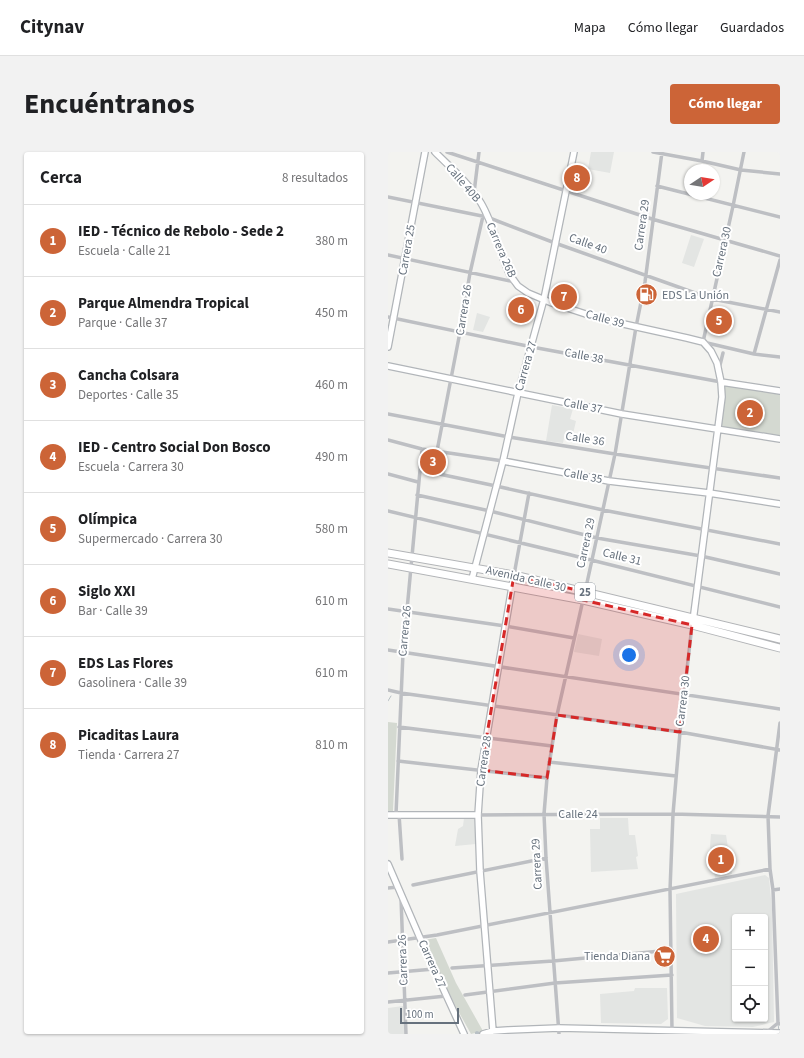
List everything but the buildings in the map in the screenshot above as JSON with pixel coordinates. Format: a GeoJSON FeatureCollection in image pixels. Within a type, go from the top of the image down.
{"type":"FeatureCollection","features":[{"type":"Feature","properties":{"kind":"highway","name":"Avenida Calle 30"},"geometry":{"type":"LineString","coordinates":[[388,553],[514,575],[584,596],[693,622],[780,639]]}},
{"type":"Feature","properties":{"kind":"highway","name":"Avenida Calle 30"},"geometry":{"type":"LineString","coordinates":[[388,564],[512,586],[584,596]]}},
{"type":"Feature","properties":{"kind":"highway","name":"Avenida Calle 30"},"geometry":{"type":"LineString","coordinates":[[693,622],[780,648]]}},
{"type":"Feature","properties":{"kind":"street","name":"Carrera 25"},"geometry":{"type":"LineString","coordinates":[[388,347],[391,318],[405,259],[424,152]]}},
{"type":"Feature","properties":{"kind":"street","name":"Calle 40B"},"geometry":{"type":"LineString","coordinates":[[435,152],[474,193],[481,202],[485,216]]}},
{"type":"Feature","properties":{"kind":"street"},"geometry":{"type":"LineString","coordinates":[[447,152],[652,219],[780,256]]}},
{"type":"Feature","properties":{"kind":"street"},"geometry":{"type":"LineString","coordinates":[[474,193],[479,163],[479,152]]}},
{"type":"Feature","properties":{"kind":"street","name":"Carrera 27"},"geometry":{"type":"LineString","coordinates":[[472,579],[509,437],[518,393],[544,300],[574,152]]}},
{"type":"Feature","properties":{"kind":"street"},"geometry":{"type":"LineString","coordinates":[[653,152],[741,170],[780,174]]}},
{"type":"Feature","properties":{"kind":"street"},"geometry":{"type":"LineString","coordinates":[[702,161],[704,152]]}},
{"type":"Feature","properties":{"kind":"street","name":"Carrera 30"},"geometry":{"type":"LineString","coordinates":[[672,1032],[670,890],[673,814],[684,695],[722,397],[719,370],[711,351],[702,342],[745,152]]}},
{"type":"Feature","properties":{"kind":"street","name":"Carrera 29"},"geometry":{"type":"LineString","coordinates":[[559,1031],[546,858],[544,814],[547,778],[557,715],[615,454],[629,365],[646,276],[652,219],[662,153]]}},
{"type":"Feature","properties":{"kind":"street"},"geometry":{"type":"LineString","coordinates":[[657,186],[780,217]]}},
{"type":"Feature","properties":{"kind":"street","name":"Calle 40"},"geometry":{"type":"LineString","coordinates":[[388,197],[485,216],[555,243],[712,299],[780,312]]}},
{"type":"Feature","properties":{"kind":"street","name":"Carrera 26"},"geometry":{"type":"LineString","coordinates":[[437,451],[470,273],[485,216]]}},
{"type":"Feature","properties":{"kind":"street","name":"Carrera 26B"},"geometry":{"type":"LineString","coordinates":[[485,216],[506,267],[515,282]]}},
{"type":"Feature","properties":{"kind":"street","name":"Calle 39"},"geometry":{"type":"LineString","coordinates":[[388,255],[515,282],[528,293],[601,320],[754,354],[780,357]]}},
{"type":"Feature","properties":{"kind":"street"},"geometry":{"type":"LineString","coordinates":[[754,354],[780,260]]}},
{"type":"Feature","properties":{"kind":"street","name":"Calle 38"},"geometry":{"type":"LineString","coordinates":[[391,318],[629,365],[780,391]]}},
{"type":"Feature","properties":{"kind":"street","name":"Carrera 30"},"geometry":{"type":"LineString","coordinates":[[719,370],[723,353]]}},
{"type":"Feature","properties":{"kind":"street","name":"Calle 37"},"geometry":{"type":"LineString","coordinates":[[388,366],[622,414],[780,439]]}},
{"type":"Feature","properties":{"kind":"street","name":"Calle 36"},"geometry":{"type":"LineString","coordinates":[[388,414],[509,437],[780,478]]}},
{"type":"Feature","properties":{"kind":"street","name":"Calle 35"},"geometry":{"type":"LineString","coordinates":[[388,440],[437,451],[503,461],[609,481],[709,493],[780,504]]}},
{"type":"Feature","properties":{"kind":"street","name":"Carrera 26"},"geometry":{"type":"LineString","coordinates":[[402,859],[397,814],[399,727],[403,653],[422,448]]}},
{"type":"Feature","properties":{"kind":"street"},"geometry":{"type":"LineString","coordinates":[[420,470],[603,510],[780,544]]}},
{"type":"Feature","properties":{"kind":"street"},"geometry":{"type":"LineString","coordinates":[[388,474],[418,482]]}},
{"type":"Feature","properties":{"kind":"street","name":"Carrera 28"},"geometry":{"type":"LineString","coordinates":[[493,1031],[480,871],[478,815],[481,770],[529,493]]}},
{"type":"Feature","properties":{"kind":"street"},"geometry":{"type":"LineString","coordinates":[[417,495],[524,519],[597,538],[701,556],[780,574]]}},
{"type":"Feature","properties":{"kind":"street","name":"Calle 31"},"geometry":{"type":"LineString","coordinates":[[388,511],[520,542],[780,607]]}},
{"type":"Feature","properties":{"kind":"street"},"geometry":{"type":"LineString","coordinates":[[388,609],[505,626],[574,638]]}},
{"type":"Feature","properties":{"kind":"street"},"geometry":{"type":"LineString","coordinates":[[388,650],[780,709]]}},
{"type":"Feature","properties":{"kind":"street"},"geometry":{"type":"LineString","coordinates":[[388,690],[680,732],[778,750]]}},
{"type":"Feature","properties":{"kind":"street"},"geometry":{"type":"LineString","coordinates":[[766,1033],[779,1024],[778,964],[773,890],[770,869],[768,816],[778,750],[780,723]]}},
{"type":"Feature","properties":{"kind":"street"},"geometry":{"type":"LineString","coordinates":[[399,727],[552,746]]}},
{"type":"Feature","properties":{"kind":"street"},"geometry":{"type":"LineString","coordinates":[[398,761],[547,778]]}},
{"type":"Feature","properties":{"kind":"street"},"geometry":{"type":"LineString","coordinates":[[549,762],[676,776]]}},
{"type":"Feature","properties":{"kind":"street","name":"Calle 24"},"geometry":{"type":"LineString","coordinates":[[388,815],[673,814],[780,817]]}},
{"type":"Feature","properties":{"kind":"street"},"geometry":{"type":"LineString","coordinates":[[413,885],[546,858]]}},
{"type":"Feature","properties":{"kind":"street","name":"Carrera 26"},"geometry":{"type":"LineString","coordinates":[[388,864],[400,890],[406,1034]]}},
{"type":"Feature","properties":{"kind":"street"},"geometry":{"type":"LineString","coordinates":[[388,942],[434,935],[670,890],[770,869]]}},
{"type":"Feature","properties":{"kind":"street"},"geometry":{"type":"LineString","coordinates":[[388,888],[400,890]]}},
{"type":"Feature","properties":{"kind":"street"},"geometry":{"type":"LineString","coordinates":[[773,890],[780,889]]}},
{"type":"Feature","properties":{"kind":"street","name":"Carrera 27"},"geometry":{"type":"LineString","coordinates":[[400,890],[464,1034]]}},
{"type":"Feature","properties":{"kind":"street"},"geometry":{"type":"LineString","coordinates":[[402,918],[412,917]]}},
{"type":"Feature","properties":{"kind":"street"},"geometry":{"type":"LineString","coordinates":[[452,968],[553,961],[672,950]]}},
{"type":"Feature","properties":{"kind":"street"},"geometry":{"type":"LineString","coordinates":[[388,973],[434,969]]}},
{"type":"Feature","properties":{"kind":"street"},"geometry":{"type":"LineString","coordinates":[[465,995],[555,983],[672,975]]}},
{"type":"Feature","properties":{"kind":"street"},"geometry":{"type":"LineString","coordinates":[[388,1002],[446,996]]}},
{"type":"Feature","properties":{"kind":"street"},"geometry":{"type":"LineString","coordinates":[[484,1034],[493,1031],[778,1033]]}},
{"type":"Feature","properties":{"kind":"highlighted area"},"geometry":{"type":"Polygon","coordinates":[[[514,575],[585,592],[583,600],[692,625],[680,732],[557,715],[547,778],[481,770],[514,575]]]}},
{"type":"Feature","properties":{"kind":"shaded area"},"geometry":{"type":"Polygon","coordinates":[[[591,152],[614,152],[610,173],[588,169],[591,152]]]}},
{"type":"Feature","properties":{"kind":"shaded area"},"geometry":{"type":"Polygon","coordinates":[[[691,235],[704,239],[694,267],[682,263],[691,235]]]}},
{"type":"Feature","properties":{"kind":"shaded area"},"geometry":{"type":"Polygon","coordinates":[[[477,313],[490,317],[483,332],[473,330],[477,313]]]}},
{"type":"Feature","properties":{"kind":"shaded area"},"geometry":{"type":"Polygon","coordinates":[[[721,382],[780,391],[780,439],[717,429],[721,382]]]}},
{"type":"Feature","properties":{"kind":"shaded area"},"geometry":{"type":"Polygon","coordinates":[[[552,405],[573,409],[570,419],[576,421],[573,434],[565,433],[563,443],[546,441],[552,405]]]}},
{"type":"Feature","properties":{"kind":"shaded area"},"geometry":{"type":"Polygon","coordinates":[[[422,449],[447,453],[445,475],[420,470],[422,449]]]}},
{"type":"Feature","properties":{"kind":"shaded area"},"geometry":{"type":"Polygon","coordinates":[[[578,634],[602,639],[599,656],[574,652],[578,634]]]}},
{"type":"Feature","properties":{"kind":"shaded area"},"geometry":{"type":"Polygon","coordinates":[[[388,722],[397,723],[393,811],[388,811],[388,722]]]}},
{"type":"Feature","properties":{"kind":"shaded area"},"geometry":{"type":"Polygon","coordinates":[[[464,818],[474,818],[476,844],[455,846],[458,829],[463,826],[464,818]]]}},
{"type":"Feature","properties":{"kind":"shaded area"},"geometry":{"type":"Polygon","coordinates":[[[600,818],[628,818],[629,835],[635,835],[638,869],[591,872],[590,829],[600,829],[600,818]]]}},
{"type":"Feature","properties":{"kind":"shaded area"},"geometry":{"type":"Polygon","coordinates":[[[711,834],[726,835],[732,874],[715,878],[710,846],[711,834]]]}},
{"type":"Feature","properties":{"kind":"shaded area"},"geometry":{"type":"Polygon","coordinates":[[[765,875],[769,878],[772,909],[774,1022],[753,1027],[705,1026],[677,1018],[676,894],[765,875]]]}},
{"type":"Feature","properties":{"kind":"shaded area"},"geometry":{"type":"Polygon","coordinates":[[[436,938],[456,983],[483,1031],[471,1034],[456,1007],[424,940],[436,938]]]}},
{"type":"Feature","properties":{"kind":"shaded area"},"geometry":{"type":"Polygon","coordinates":[[[635,988],[667,988],[668,1019],[661,1024],[601,1023],[600,994],[634,991],[635,988]]]}},
{"type":"Feature","properties":{"kind":"shaded area"},"geometry":{"type":"Polygon","coordinates":[[[403,1006],[405,1034],[388,1034],[388,1008],[403,1006]]]}},
{"type":"Feature","properties":{"kind":"waterway"},"geometry":{"type":"LineString","coordinates":[[388,701],[391,696]]}},
{"type":"Feature","properties":{"kind":"waterway"},"geometry":{"type":"LineString","coordinates":[[778,1024],[779,1031]]}},
{"type":"Feature","properties":{"kind":"place","name":"Picaditas Laura"},"geometry":{"type":"Point","coordinates":[577,178]}},
{"type":"Feature","properties":{"kind":"place","name":"EDS La Unión"},"geometry":{"type":"Point","coordinates":[647,295]}},
{"type":"Feature","properties":{"kind":"place","name":"EDS Las Flores"},"geometry":{"type":"Point","coordinates":[564,297]}},
{"type":"Feature","properties":{"kind":"place","name":"Siglo XXI"},"geometry":{"type":"Point","coordinates":[521,310]}},
{"type":"Feature","properties":{"kind":"place","name":"Olímpica"},"geometry":{"type":"Point","coordinates":[719,321]}},
{"type":"Feature","properties":{"kind":"place","name":"Parque Almendra Tropical"},"geometry":{"type":"Point","coordinates":[750,413]}},
{"type":"Feature","properties":{"kind":"place","name":"Cancha Colsara"},"geometry":{"type":"Point","coordinates":[433,462]}},
{"type":"Feature","properties":{"kind":"place","name":"IED - Técnico de Rebolo - Sede 2"},"geometry":{"type":"Point","coordinates":[721,860]}},
{"type":"Feature","properties":{"kind":"place","name":"IED - Centro Social Don Bosco"},"geometry":{"type":"Point","coordinates":[706,939]}},
{"type":"Feature","properties":{"kind":"place","name":"Tienda Diana"},"geometry":{"type":"Point","coordinates":[665,956]}}]}
